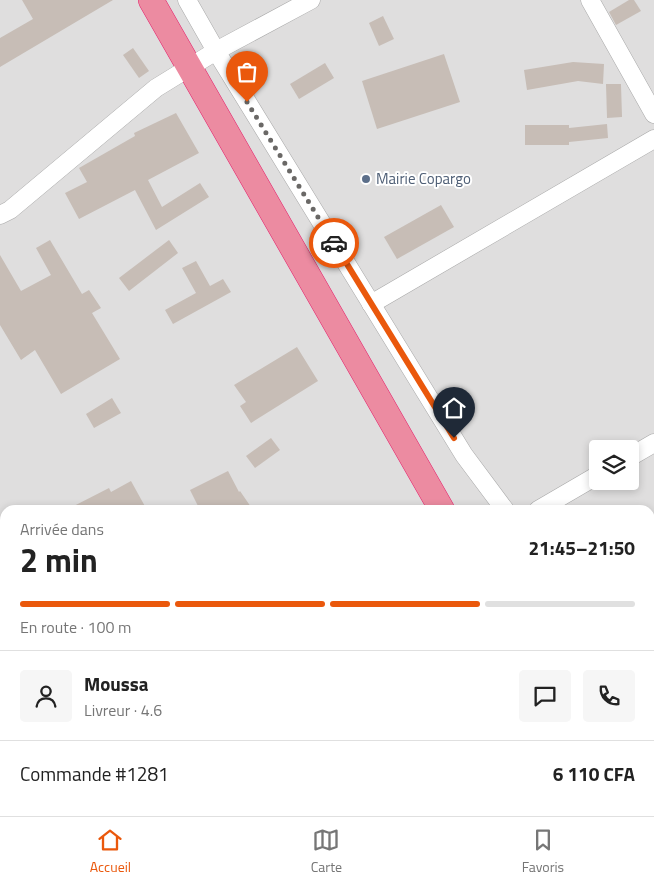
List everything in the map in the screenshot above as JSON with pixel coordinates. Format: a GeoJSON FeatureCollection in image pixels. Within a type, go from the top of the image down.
{"type":"FeatureCollection","features":[{"type":"Feature","properties":{"kind":"highway"},"geometry":{"type":"LineString","coordinates":[[151,0],[439,505]]}},
{"type":"Feature","properties":{"kind":"street"},"geometry":{"type":"LineString","coordinates":[[187,0],[216,51],[464,454],[501,505]]}},
{"type":"Feature","properties":{"kind":"street"},"geometry":{"type":"LineString","coordinates":[[0,215],[10,210],[156,88],[216,51],[311,0]]}},
{"type":"Feature","properties":{"kind":"street"},"geometry":{"type":"LineString","coordinates":[[590,0],[654,114]]}},
{"type":"Feature","properties":{"kind":"street"},"geometry":{"type":"LineString","coordinates":[[371,304],[654,139]]}},
{"type":"Feature","properties":{"kind":"street"},"geometry":{"type":"LineString","coordinates":[[639,452],[654,443]]}},
{"type":"Feature","properties":{"kind":"street"},"geometry":{"type":"LineString","coordinates":[[547,505],[589,480]]}},
{"type":"Feature","properties":{"kind":"shaded area"},"geometry":{"type":"Polygon","coordinates":[[[0,0],[654,0],[654,505],[0,505],[0,0]]]}},
{"type":"Feature","properties":{"kind":"building"},"geometry":{"type":"Polygon","coordinates":[[[22,0],[113,0],[0,67],[0,38],[33,19],[22,0]]]}},
{"type":"Feature","properties":{"kind":"building"},"geometry":{"type":"Polygon","coordinates":[[[629,0],[634,0],[641,11],[616,25],[609,12],[629,0]]]}},
{"type":"Feature","properties":{"kind":"building"},"geometry":{"type":"Polygon","coordinates":[[[383,16],[394,39],[379,46],[369,23],[383,16]]]}},
{"type":"Feature","properties":{"kind":"building"},"geometry":{"type":"Polygon","coordinates":[[[133,48],[149,71],[139,78],[123,55],[133,48]]]}},
{"type":"Feature","properties":{"kind":"building"},"geometry":{"type":"Polygon","coordinates":[[[444,54],[460,102],[377,129],[362,81],[444,54]]]}},
{"type":"Feature","properties":{"kind":"building"},"geometry":{"type":"Polygon","coordinates":[[[573,62],[604,64],[603,84],[578,81],[527,90],[524,70],[573,62]]]}},
{"type":"Feature","properties":{"kind":"building"},"geometry":{"type":"Polygon","coordinates":[[[325,63],[334,78],[299,99],[290,84],[325,63]]]}},
{"type":"Feature","properties":{"kind":"building"},"geometry":{"type":"Polygon","coordinates":[[[606,84],[621,84],[622,117],[607,118],[606,84]]]}},
{"type":"Feature","properties":{"kind":"building"},"geometry":{"type":"Polygon","coordinates":[[[176,113],[199,153],[148,180],[162,207],[200,183],[209,197],[156,230],[135,190],[79,219],[65,193],[87,182],[79,168],[135,136],[134,133],[176,113]]]}},
{"type":"Feature","properties":{"kind":"building"},"geometry":{"type":"Polygon","coordinates":[[[607,124],[608,138],[569,142],[569,145],[525,145],[525,125],[569,125],[569,128],[607,124]]]}},
{"type":"Feature","properties":{"kind":"building"},"geometry":{"type":"Polygon","coordinates":[[[441,205],[454,227],[397,259],[384,237],[441,205]]]}},
{"type":"Feature","properties":{"kind":"building"},"geometry":{"type":"Polygon","coordinates":[[[50,240],[82,294],[89,290],[101,308],[92,313],[120,359],[61,394],[35,350],[21,360],[0,325],[0,255],[21,291],[51,275],[36,248],[50,240]]]}},
{"type":"Feature","properties":{"kind":"building"},"geometry":{"type":"Polygon","coordinates":[[[169,240],[178,253],[129,291],[119,278],[169,240]]]}},
{"type":"Feature","properties":{"kind":"building"},"geometry":{"type":"Polygon","coordinates":[[[196,261],[210,286],[223,279],[231,292],[173,324],[165,310],[196,293],[182,268],[196,261]]]}},
{"type":"Feature","properties":{"kind":"building"},"geometry":{"type":"Polygon","coordinates":[[[297,347],[318,381],[251,423],[240,406],[246,402],[234,385],[297,347]]]}},
{"type":"Feature","properties":{"kind":"building"},"geometry":{"type":"Polygon","coordinates":[[[112,398],[121,413],[94,428],[86,414],[112,398]]]}},
{"type":"Feature","properties":{"kind":"building"},"geometry":{"type":"Polygon","coordinates":[[[271,438],[280,450],[255,468],[246,456],[271,438]]]}},
{"type":"Feature","properties":{"kind":"building"},"geometry":{"type":"Polygon","coordinates":[[[228,471],[239,492],[250,505],[198,505],[190,490],[228,471]]]}},
{"type":"Feature","properties":{"kind":"building"},"geometry":{"type":"Polygon","coordinates":[[[131,481],[144,505],[76,505],[109,488],[111,492],[131,481]]]}},
{"type":"Feature","properties":{"kind":"way so far"},"geometry":{"type":"LineString","coordinates":[[247,102],[334,243]]}},
{"type":"Feature","properties":{"kind":"place","name":"Mairie Copargo"},"geometry":{"type":"Point","coordinates":[366,179]}},
{"type":"Feature","properties":{"kind":"route"},"geometry":{"type":"LineString","coordinates":[[334,243],[454,438]]}}]}
